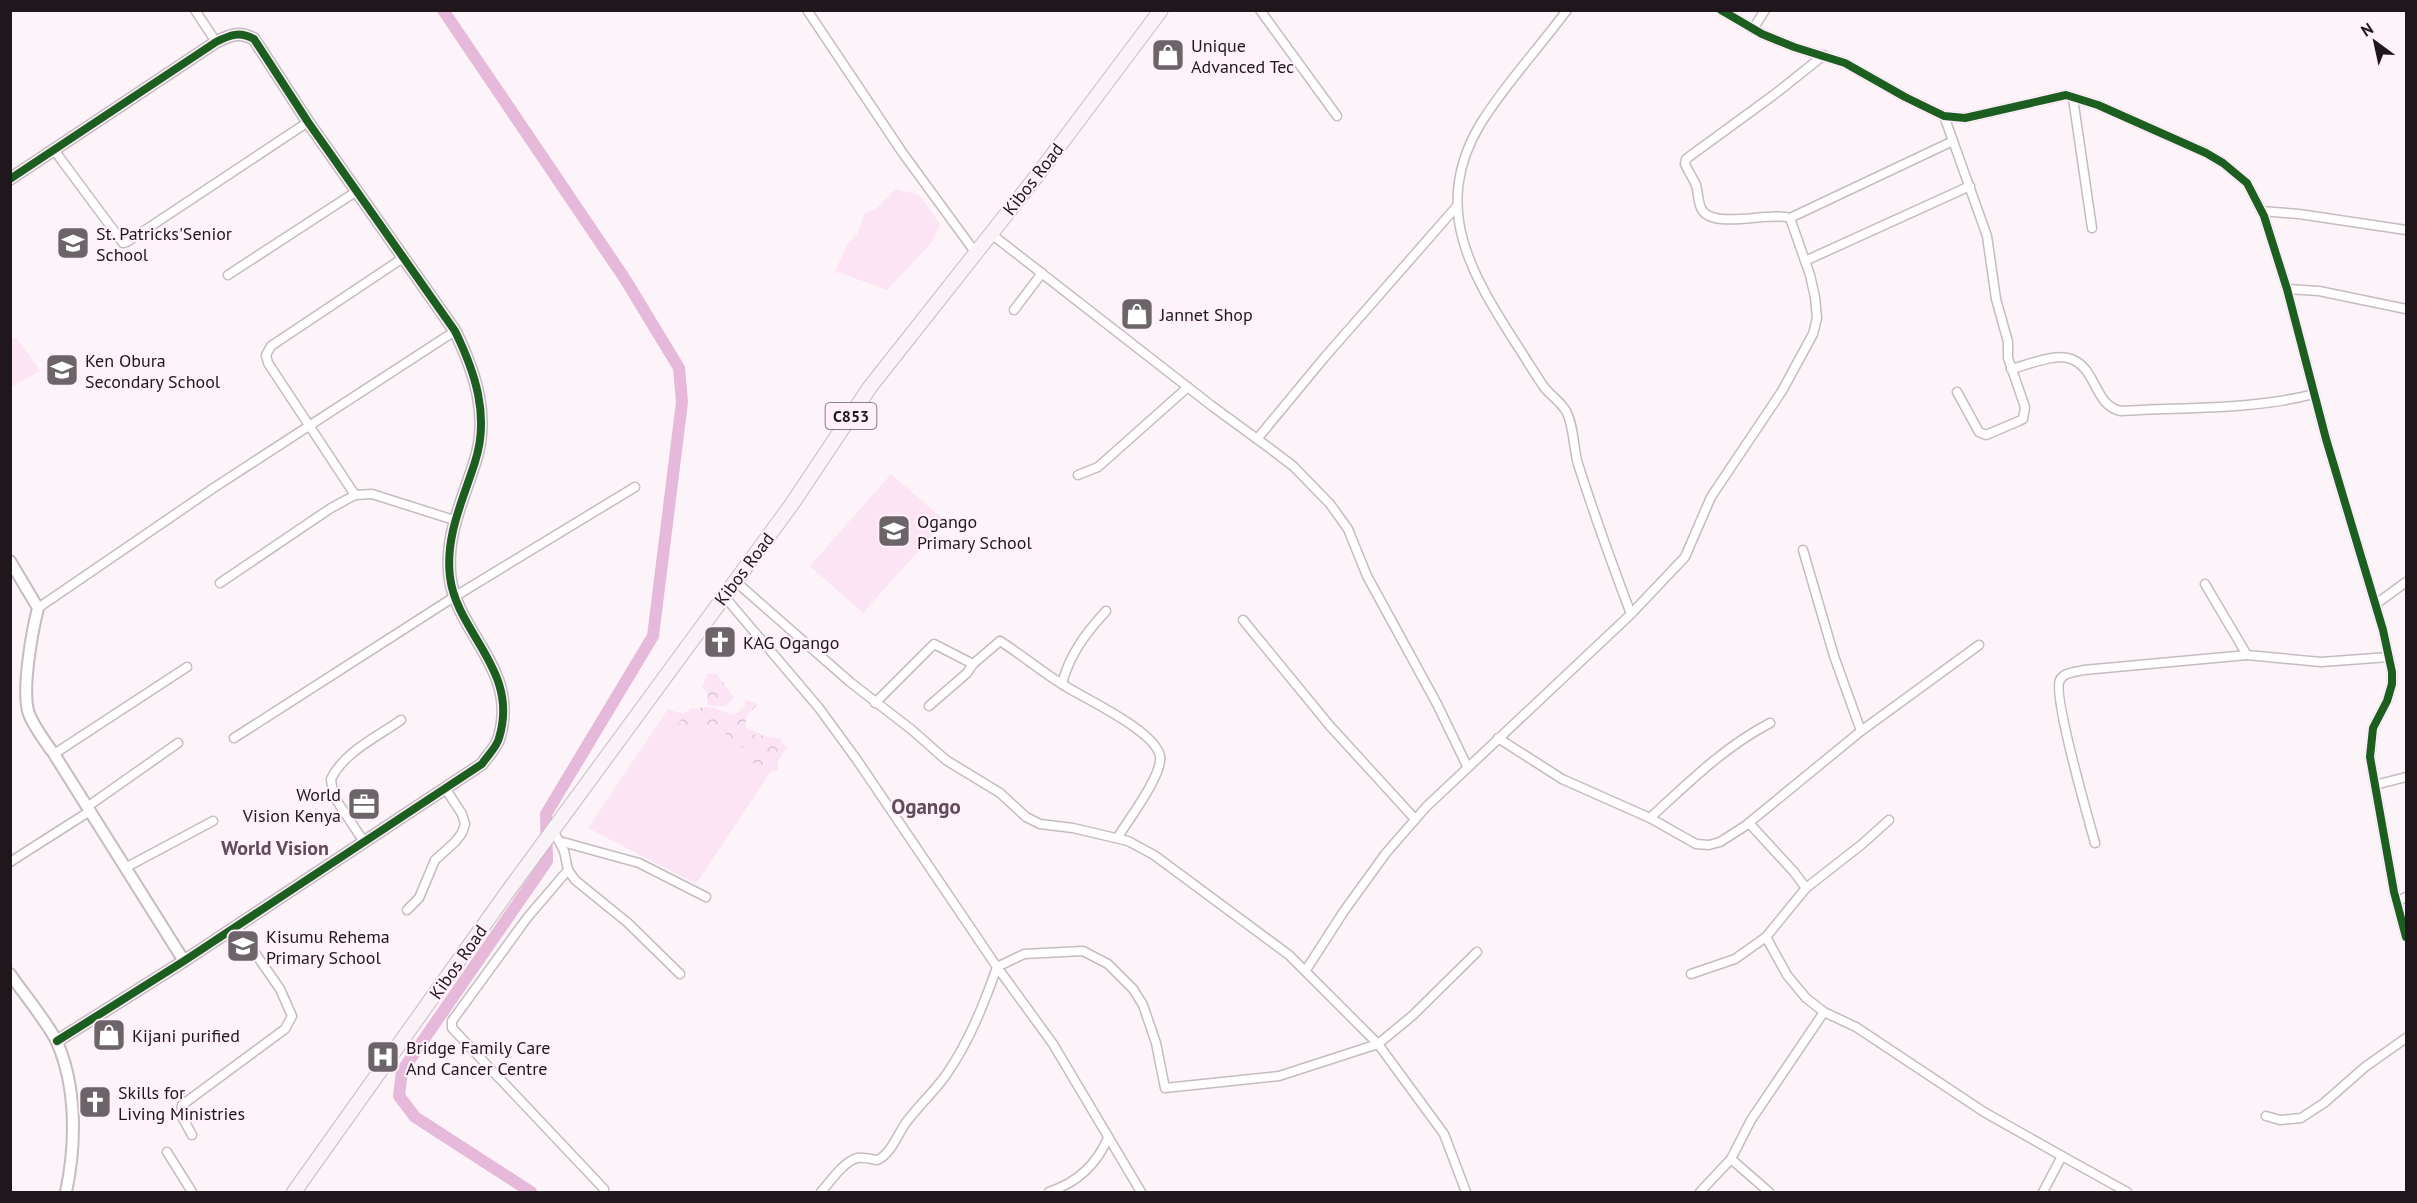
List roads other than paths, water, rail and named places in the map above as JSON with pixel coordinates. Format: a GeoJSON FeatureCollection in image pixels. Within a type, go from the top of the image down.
{"type":"FeatureCollection","features":[{"type":"Feature","properties":{"kind":"main road","name":"Kibos Road"},"geometry":{"type":"LineString","coordinates":[[294,1192],[535,855],[555,834],[792,504],[870,387],[1161,10]]}},
{"type":"Feature","properties":{"kind":"street"},"geometry":{"type":"LineString","coordinates":[[195,10],[216,42]]}},
{"type":"Feature","properties":{"kind":"street"},"geometry":{"type":"LineString","coordinates":[[807,10],[902,152],[975,252]]}},
{"type":"Feature","properties":{"kind":"street"},"geometry":{"type":"LineString","coordinates":[[1260,10],[1338,116]]}},
{"type":"Feature","properties":{"kind":"street"},"geometry":{"type":"LineString","coordinates":[[1567,10],[1482,122],[1465,155],[1456,206],[1464,247],[1486,293],[1545,388],[1567,412],[1574,451],[1630,614]]}},
{"type":"Feature","properties":{"kind":"street"},"geometry":{"type":"LineString","coordinates":[[1721,10],[1753,29],[1794,47],[1845,63],[1944,116],[1965,118],[2039,100],[2066,96],[2098,105],[2206,153],[2223,163],[2247,183],[2261,211],[2287,290],[2314,394],[2376,604],[2389,657],[2392,672],[2390,692],[2373,728],[2369,746],[2397,902],[2406,938]]}},
{"type":"Feature","properties":{"kind":"street"},"geometry":{"type":"LineString","coordinates":[[1753,29],[1765,10]]}},
{"type":"Feature","properties":{"kind":"street"},"geometry":{"type":"LineString","coordinates":[[12,176],[216,42],[236,33],[246,34],[254,39],[308,122],[455,331],[465,353],[480,395],[482,430],[476,459],[454,520],[449,553],[450,577],[454,597],[482,645],[500,683],[504,713],[499,740],[482,764],[237,927],[57,1041]]}},
{"type":"Feature","properties":{"kind":"street"},"geometry":{"type":"LineString","coordinates":[[1824,55],[1686,159],[1685,164],[1695,182],[1701,208],[1712,217],[1732,219],[1773,215],[1790,218],[1953,141]]}},
{"type":"Feature","properties":{"kind":"street"},"geometry":{"type":"LineString","coordinates":[[2073,98],[2092,228]]}},
{"type":"Feature","properties":{"kind":"street"},"geometry":{"type":"LineString","coordinates":[[1944,116],[1987,236],[1995,300],[2008,342],[2011,369],[2025,407],[2023,418],[2019,422],[1986,435],[1982,434],[1957,392]]}},
{"type":"Feature","properties":{"kind":"street"},"geometry":{"type":"LineString","coordinates":[[54,150],[123,243],[160,222],[308,122]]}},
{"type":"Feature","properties":{"kind":"street"},"geometry":{"type":"LineString","coordinates":[[1805,261],[1970,186]]}},
{"type":"Feature","properties":{"kind":"street"},"geometry":{"type":"LineString","coordinates":[[228,275],[357,191]]}},
{"type":"Feature","properties":{"kind":"street"},"geometry":{"type":"LineString","coordinates":[[1257,439],[1456,206]]}},
{"type":"Feature","properties":{"kind":"street"},"geometry":{"type":"LineString","coordinates":[[2261,211],[2406,230]]}},
{"type":"Feature","properties":{"kind":"street"},"geometry":{"type":"LineString","coordinates":[[1306,970],[1374,870],[1415,819],[1467,766],[1630,614],[1685,557],[1711,497],[1782,390],[1813,334],[1817,318],[1815,297],[1790,218]]}},
{"type":"Feature","properties":{"kind":"street"},"geometry":{"type":"LineString","coordinates":[[990,233],[1293,466],[1323,496],[1348,529],[1367,576],[1437,704],[1467,766]]}},
{"type":"Feature","properties":{"kind":"street"},"geometry":{"type":"LineString","coordinates":[[355,495],[268,363],[267,351],[271,346],[403,258]]}},
{"type":"Feature","properties":{"kind":"street"},"geometry":{"type":"LineString","coordinates":[[1014,310],[1042,273]]}},
{"type":"Feature","properties":{"kind":"street"},"geometry":{"type":"LineString","coordinates":[[2287,290],[2319,291],[2406,309]]}},
{"type":"Feature","properties":{"kind":"street"},"geometry":{"type":"LineString","coordinates":[[184,961],[28,712],[25,695],[32,631],[38,608],[215,488],[455,331]]}},
{"type":"Feature","properties":{"kind":"street"},"geometry":{"type":"LineString","coordinates":[[2011,369],[2056,358],[2070,358],[2079,363],[2094,380],[2106,405],[2112,410],[2121,411],[2251,405],[2314,394]]}},
{"type":"Feature","properties":{"kind":"street"},"geometry":{"type":"LineString","coordinates":[[1078,475],[1098,466],[1188,387]]}},
{"type":"Feature","properties":{"kind":"street"},"geometry":{"type":"LineString","coordinates":[[234,738],[454,597],[635,487]]}},
{"type":"Feature","properties":{"kind":"street"},"geometry":{"type":"LineString","coordinates":[[220,583],[331,508],[355,495],[372,494],[454,520]]}},
{"type":"Feature","properties":{"kind":"street"},"geometry":{"type":"LineString","coordinates":[[1803,550],[1834,656],[1861,731]]}},
{"type":"Feature","properties":{"kind":"street"},"geometry":{"type":"LineString","coordinates":[[10,561],[38,608]]}},
{"type":"Feature","properties":{"kind":"street"},"geometry":{"type":"LineString","coordinates":[[735,581],[875,703],[912,730],[946,760],[1000,794],[1026,817],[1040,824],[1118,837],[1154,855],[1238,916],[1306,970],[1378,1044],[1444,1134],[1466,1192]]}},
{"type":"Feature","properties":{"kind":"street"},"geometry":{"type":"LineString","coordinates":[[2376,604],[2406,582]]}},
{"type":"Feature","properties":{"kind":"street"},"geometry":{"type":"LineString","coordinates":[[2205,585],[2247,655]]}},
{"type":"Feature","properties":{"kind":"street"},"geometry":{"type":"LineString","coordinates":[[724,596],[819,708],[896,816],[997,967],[1053,1044],[1141,1192]]}},
{"type":"Feature","properties":{"kind":"street"},"geometry":{"type":"LineString","coordinates":[[1062,684],[1066,666],[1087,632],[1106,611]]}},
{"type":"Feature","properties":{"kind":"street"},"geometry":{"type":"LineString","coordinates":[[1243,620],[1330,726],[1415,819]]}},
{"type":"Feature","properties":{"kind":"street"},"geometry":{"type":"LineString","coordinates":[[929,706],[1000,640],[1062,684],[1115,714],[1156,746],[1160,757],[1159,770],[1118,837]]}},
{"type":"Feature","properties":{"kind":"street"},"geometry":{"type":"LineString","coordinates":[[875,703],[934,644],[973,664]]}},
{"type":"Feature","properties":{"kind":"street"},"geometry":{"type":"LineString","coordinates":[[1498,738],[1562,779],[1650,818],[1703,846],[1720,842],[1749,823],[1861,731],[1979,645]]}},
{"type":"Feature","properties":{"kind":"street"},"geometry":{"type":"LineString","coordinates":[[2095,843],[2062,711],[2058,685],[2064,675],[2084,670],[2247,655],[2321,662],[2389,657]]}},
{"type":"Feature","properties":{"kind":"street"},"geometry":{"type":"LineString","coordinates":[[52,752],[187,667]]}},
{"type":"Feature","properties":{"kind":"street"},"geometry":{"type":"LineString","coordinates":[[364,842],[333,795],[331,779],[341,763],[401,720]]}},
{"type":"Feature","properties":{"kind":"street"},"geometry":{"type":"LineString","coordinates":[[1650,818],[1730,747],[1770,723]]}},
{"type":"Feature","properties":{"kind":"street"},"geometry":{"type":"LineString","coordinates":[[10,862],[88,809],[178,743]]}},
{"type":"Feature","properties":{"kind":"street"},"geometry":{"type":"LineString","coordinates":[[2375,785],[2406,777]]}},
{"type":"Feature","properties":{"kind":"street"},"geometry":{"type":"LineString","coordinates":[[407,910],[419,898],[435,860],[455,842],[465,824],[462,814],[445,788]]}},
{"type":"Feature","properties":{"kind":"street"},"geometry":{"type":"LineString","coordinates":[[1691,974],[1735,959],[1766,937],[1806,888],[1889,820]]}},
{"type":"Feature","properties":{"kind":"street"},"geometry":{"type":"LineString","coordinates":[[125,868],[213,821]]}},
{"type":"Feature","properties":{"kind":"street"},"geometry":{"type":"LineString","coordinates":[[1749,823],[1806,888]]}},
{"type":"Feature","properties":{"kind":"street"},"geometry":{"type":"LineString","coordinates":[[555,834],[568,870],[575,880],[628,923],[680,975]]}},
{"type":"Feature","properties":{"kind":"street"},"geometry":{"type":"LineString","coordinates":[[555,834],[639,863],[706,897]]}},
{"type":"Feature","properties":{"kind":"street"},"geometry":{"type":"LineString","coordinates":[[568,870],[527,918],[452,1021],[452,1028],[604,1189]]}},
{"type":"Feature","properties":{"kind":"street"},"geometry":{"type":"LineString","coordinates":[[2397,902],[2406,897]]}},
{"type":"Feature","properties":{"kind":"street"},"geometry":{"type":"LineString","coordinates":[[192,1135],[181,1115],[182,1105],[285,1029],[292,1016],[280,989],[237,927]]}},
{"type":"Feature","properties":{"kind":"street"},"geometry":{"type":"LineString","coordinates":[[1766,937],[1787,975],[1806,998],[1824,1012],[1856,1027],[1984,1112],[2127,1192]]}},
{"type":"Feature","properties":{"kind":"street"},"geometry":{"type":"LineString","coordinates":[[821,1192],[833,1177],[854,1160],[860,1157],[877,1160],[885,1154],[906,1123],[947,1074],[983,1006],[997,967],[1024,954],[1083,951],[1108,964],[1132,989],[1143,1005],[1156,1043],[1165,1088],[1279,1076],[1378,1044],[1412,1016],[1476,952]]}},
{"type":"Feature","properties":{"kind":"street"},"geometry":{"type":"LineString","coordinates":[[10,974],[57,1041],[69,1083],[72,1166],[66,1192]]}},
{"type":"Feature","properties":{"kind":"street"},"geometry":{"type":"LineString","coordinates":[[1700,1192],[1731,1159],[1751,1120],[1824,1012]]}},
{"type":"Feature","properties":{"kind":"street"},"geometry":{"type":"LineString","coordinates":[[2266,1116],[2280,1120],[2301,1118],[2324,1103],[2365,1067],[2406,1038]]}},
{"type":"Feature","properties":{"kind":"street"},"geometry":{"type":"LineString","coordinates":[[1049,1192],[1074,1181],[1092,1166],[1108,1138]]}},
{"type":"Feature","properties":{"kind":"street"},"geometry":{"type":"LineString","coordinates":[[167,1152],[192,1192]]}},
{"type":"Feature","properties":{"kind":"street"},"geometry":{"type":"LineString","coordinates":[[2043,1192],[2062,1156]]}},
{"type":"Feature","properties":{"kind":"street"},"geometry":{"type":"LineString","coordinates":[[1731,1159],[1769,1192]]}},
{"type":"Feature","properties":{"kind":"waterway"},"geometry":{"type":"LineString","coordinates":[[443,10],[625,279],[679,368],[682,402],[653,636],[546,814],[547,861],[402,1071],[399,1096],[415,1117],[531,1192]]}},
{"type":"Feature","properties":{"kind":"place","name":"Unique Advanced Tec"},"geometry":{"type":"Point","coordinates":[1168,55]}},
{"type":"Feature","properties":{"kind":"place","name":"St. Patricks'Senior School"},"geometry":{"type":"Point","coordinates":[73,243]}},
{"type":"Feature","properties":{"kind":"place","name":"Jannet Shop"},"geometry":{"type":"Point","coordinates":[1137,314]}},
{"type":"Feature","properties":{"kind":"place","name":"Ken Obura Secondary School"},"geometry":{"type":"Point","coordinates":[62,370]}},
{"type":"Feature","properties":{"kind":"place","name":"Ogango Primary School"},"geometry":{"type":"Point","coordinates":[894,531]}},
{"type":"Feature","properties":{"kind":"place","name":"KAG Ogango"},"geometry":{"type":"Point","coordinates":[720,642]}},
{"type":"Feature","properties":{"kind":"place","name":"World Vision Kenya"},"geometry":{"type":"Point","coordinates":[364,804]}},
{"type":"Feature","properties":{"kind":"place","name":"Kisumu Rehema Primary School"},"geometry":{"type":"Point","coordinates":[243,946]}},
{"type":"Feature","properties":{"kind":"place","name":"Kijani purified"},"geometry":{"type":"Point","coordinates":[109,1035]}},
{"type":"Feature","properties":{"kind":"place","name":"Bridge Family Care And Cancer Centre"},"geometry":{"type":"Point","coordinates":[383,1057]}},
{"type":"Feature","properties":{"kind":"place","name":"Skills for Living Ministries"},"geometry":{"type":"Point","coordinates":[95,1102]}},
{"type":"Feature","properties":{"kind":"district","name":"Ogango"},"geometry":{"type":"Point","coordinates":[926,806]}},
{"type":"Feature","properties":{"kind":"district","name":"World Vision"},"geometry":{"type":"Point","coordinates":[275,848]}}]}
